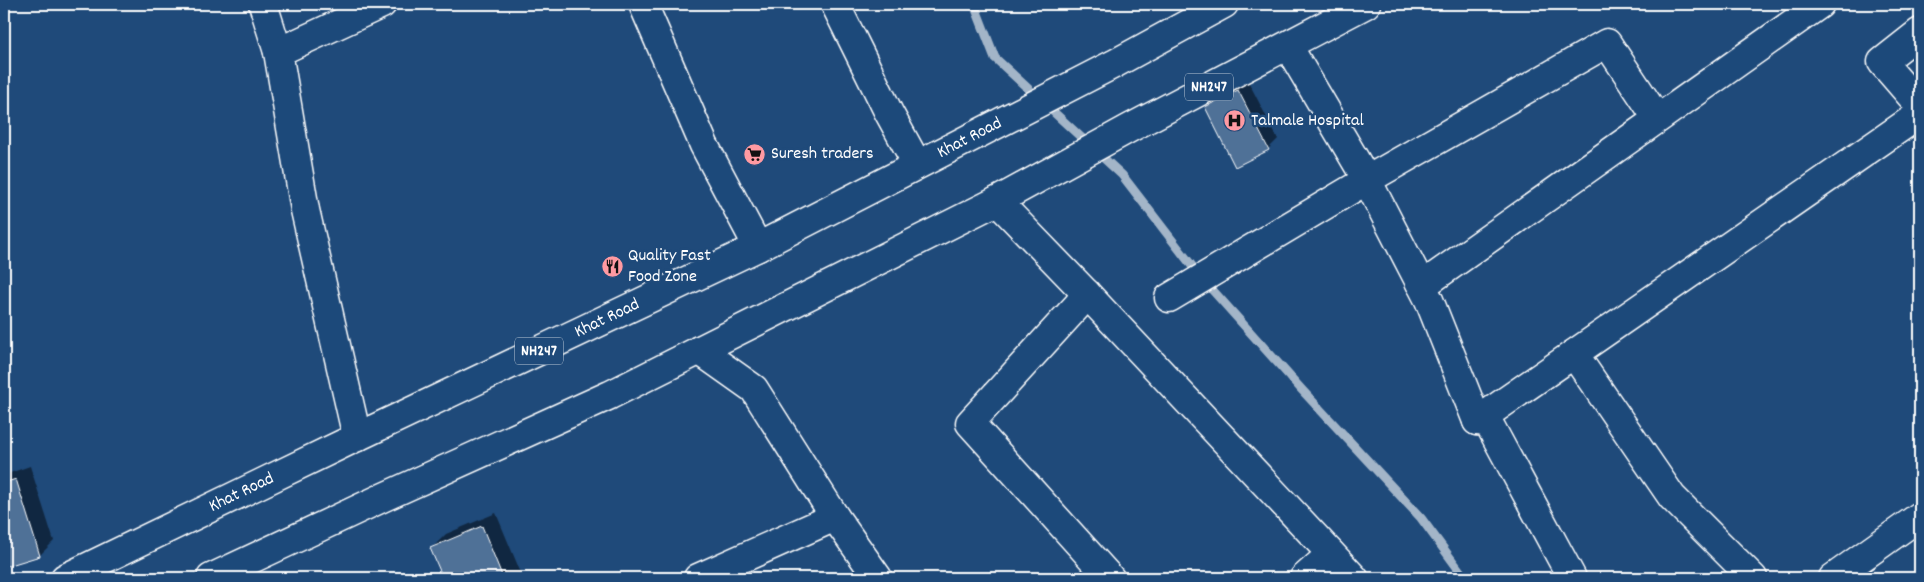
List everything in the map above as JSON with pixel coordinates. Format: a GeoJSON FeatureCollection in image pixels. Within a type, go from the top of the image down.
{"type":"FeatureCollection","features":[{"type":"Feature","properties":{"kind":"main road"},"geometry":{"type":"LineString","coordinates":[[263,4],[278,52],[305,210],[357,437]]}},
{"type":"Feature","properties":{"kind":"main road"},"geometry":{"type":"LineString","coordinates":[[278,52],[382,4]]}},
{"type":"Feature","properties":{"kind":"main road"},"geometry":{"type":"LineString","coordinates":[[643,4],[704,145],[758,247]]}},
{"type":"Feature","properties":{"kind":"main road"},"geometry":{"type":"LineString","coordinates":[[835,4],[889,113],[917,164]]}},
{"type":"Feature","properties":{"kind":"main road","name":"Khat Road"},"geometry":{"type":"LineString","coordinates":[[65,578],[758,247],[1114,64],[1224,4]]}},
{"type":"Feature","properties":{"kind":"main road","name":"NH247"},"geometry":{"type":"LineString","coordinates":[[211,578],[384,497],[610,395],[997,201],[1130,128],[1366,4]]}},
{"type":"Feature","properties":{"kind":"main road"},"geometry":{"type":"LineString","coordinates":[[1420,283],[1433,278],[1820,4]]}},
{"type":"Feature","properties":{"kind":"main road"},"geometry":{"type":"LineString","coordinates":[[1920,32],[1882,62],[1920,106]]}},
{"type":"Feature","properties":{"kind":"main road"},"geometry":{"type":"LineString","coordinates":[[1169,298],[1367,180],[1607,43],[1657,118]]}},
{"type":"Feature","properties":{"kind":"main road"},"geometry":{"type":"LineString","coordinates":[[1288,46],[1367,180],[1429,300],[1476,421]]}},
{"type":"Feature","properties":{"kind":"main road"},"geometry":{"type":"LineString","coordinates":[[1476,421],[1920,114]]}},
{"type":"Feature","properties":{"kind":"main road"},"geometry":{"type":"LineString","coordinates":[[997,201],[1086,292],[1354,578]]}},
{"type":"Feature","properties":{"kind":"main road"},"geometry":{"type":"LineString","coordinates":[[1086,292],[1078,305],[970,422],[1110,578]]}},
{"type":"Feature","properties":{"kind":"main road"},"geometry":{"type":"LineString","coordinates":[[699,350],[754,389],[835,517],[878,578]]}},
{"type":"Feature","properties":{"kind":"main road"},"geometry":{"type":"LineString","coordinates":[[1574,354],[1672,497],[1753,578]]}},
{"type":"Feature","properties":{"kind":"main road"},"geometry":{"type":"LineString","coordinates":[[1476,421],[1488,422],[1572,578]]}},
{"type":"Feature","properties":{"kind":"main road"},"geometry":{"type":"LineString","coordinates":[[1833,578],[1920,516]]}},
{"type":"Feature","properties":{"kind":"main road"},"geometry":{"type":"LineString","coordinates":[[698,578],[835,517]]}},
{"type":"Feature","properties":{"kind":"main road"},"geometry":{"type":"LineString","coordinates":[[1304,578],[1331,554]]}},
{"type":"Feature","properties":{"kind":"building"},"geometry":{"type":"Polygon","coordinates":[[[1238,90],[1269,150],[1235,167],[1205,107],[1238,90]]]}},
{"type":"Feature","properties":{"kind":"building"},"geometry":{"type":"Polygon","coordinates":[[[16,479],[40,556],[4,567],[4,483],[16,479]]]}},
{"type":"Feature","properties":{"kind":"building"},"geometry":{"type":"Polygon","coordinates":[[[482,526],[503,578],[443,578],[430,548],[482,526]]]}},
{"type":"Feature","properties":{"kind":"waterway"},"geometry":{"type":"LineString","coordinates":[[974,4],[995,58],[1122,175],[1199,275],[1302,390],[1421,518],[1465,578]]}},
{"type":"Feature","properties":{"kind":"place","name":"Talmale Hospital"},"geometry":{"type":"Point","coordinates":[1235,121]}},
{"type":"Feature","properties":{"kind":"place","name":"Suresh traders"},"geometry":{"type":"Point","coordinates":[755,154]}},
{"type":"Feature","properties":{"kind":"place","name":"Quality Fast Food Zone"},"geometry":{"type":"Point","coordinates":[612,266]}}]}
